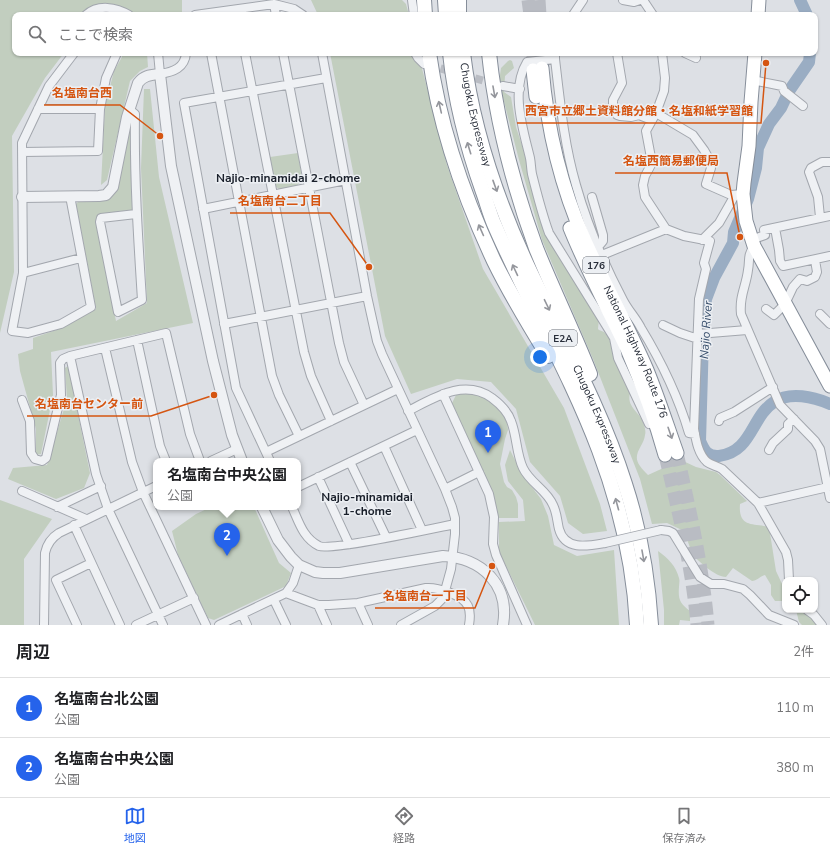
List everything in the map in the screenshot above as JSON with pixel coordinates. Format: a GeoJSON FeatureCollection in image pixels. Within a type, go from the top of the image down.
{"type":"FeatureCollection","features":[{"type":"Feature","properties":{"kind":"highway"},"geometry":{"type":"LineString","coordinates":[[424,0],[425,12]]}},
{"type":"Feature","properties":{"kind":"highway"},"geometry":{"type":"LineString","coordinates":[[445,0],[446,12]]}},
{"type":"Feature","properties":{"kind":"highway"},"geometry":{"type":"LineString","coordinates":[[458,0],[459,12]]}},
{"type":"Feature","properties":{"kind":"highway"},"geometry":{"type":"LineString","coordinates":[[758,12],[759,0]]}},
{"type":"Feature","properties":{"kind":"highway","name":"Chugoku Expressway"},"geometry":{"type":"LineString","coordinates":[[450,56],[458,104],[467,141],[494,225],[581,406],[613,488],[631,566],[637,625]]}},
{"type":"Feature","properties":{"kind":"highway","name":"Chugoku Expressway"},"geometry":{"type":"LineString","coordinates":[[464,56],[479,137],[502,207],[527,264],[595,406],[625,484],[636,523],[644,561],[651,625]]}},
{"type":"Feature","properties":{"kind":"highway"},"geometry":{"type":"LineString","coordinates":[[489,56],[499,120],[524,211],[544,268],[602,405],[630,488],[636,523]]}},
{"type":"Feature","properties":{"kind":"highway"},"geometry":{"type":"LineString","coordinates":[[755,56],[749,146],[744,183],[739,194],[752,243],[829,381]]}},
{"type":"Feature","properties":{"kind":"highway"},"geometry":{"type":"LineString","coordinates":[[427,58],[433,76],[452,154],[464,191],[494,262],[599,449]]}},
{"type":"Feature","properties":{"kind":"highway","name":"National Highway Route 176"},"geometry":{"type":"LineString","coordinates":[[538,69],[536,96],[546,152],[562,207],[582,257],[627,350],[656,421],[667,454]]}},
{"type":"Feature","properties":{"kind":"street"},"geometry":{"type":"LineString","coordinates":[[412,0],[414,12]]}},
{"type":"Feature","properties":{"kind":"street"},"geometry":{"type":"LineString","coordinates":[[575,12],[583,0]]}},
{"type":"Feature","properties":{"kind":"street"},"geometry":{"type":"LineString","coordinates":[[623,0],[634,2],[642,0],[651,12]]}},
{"type":"Feature","properties":{"kind":"street"},"geometry":{"type":"LineString","coordinates":[[238,12],[261,3],[274,4],[294,9],[298,12]]}},
{"type":"Feature","properties":{"kind":"street"},"geometry":{"type":"LineString","coordinates":[[274,4],[275,12]]}},
{"type":"Feature","properties":{"kind":"street"},"geometry":{"type":"LineString","coordinates":[[91,12],[94,10],[108,8],[124,12]]}},
{"type":"Feature","properties":{"kind":"street"},"geometry":{"type":"LineString","coordinates":[[70,196],[91,307],[61,324],[28,333],[12,331],[23,273],[22,143],[49,86],[72,56]]}},
{"type":"Feature","properties":{"kind":"street"},"geometry":{"type":"LineString","coordinates":[[22,152],[98,151],[100,109],[106,78],[116,56]]}},
{"type":"Feature","properties":{"kind":"street"},"geometry":{"type":"LineString","coordinates":[[158,56],[170,166],[213,361],[232,436],[241,458]]}},
{"type":"Feature","properties":{"kind":"street"},"geometry":{"type":"LineString","coordinates":[[22,196],[106,195],[113,187],[126,117],[138,83],[142,78],[147,76],[170,73],[179,68],[185,60],[186,56]]}},
{"type":"Feature","properties":{"kind":"street"},"geometry":{"type":"LineString","coordinates":[[212,56],[272,376],[279,395],[299,436]]}},
{"type":"Feature","properties":{"kind":"street"},"geometry":{"type":"LineString","coordinates":[[246,56],[294,309],[304,352],[311,376],[331,421]]}},
{"type":"Feature","properties":{"kind":"street"},"geometry":{"type":"LineString","coordinates":[[284,56],[330,303],[344,362],[364,405]]}},
{"type":"Feature","properties":{"kind":"street"},"geometry":{"type":"LineString","coordinates":[[322,56],[367,296],[377,341],[408,411],[445,488],[452,507],[455,524],[452,556],[446,591],[441,601],[436,606],[400,625]]}},
{"type":"Feature","properties":{"kind":"street"},"geometry":{"type":"LineString","coordinates":[[417,56],[418,58],[427,58]]}},
{"type":"Feature","properties":{"kind":"street"},"geometry":{"type":"LineString","coordinates":[[667,454],[637,399],[618,358],[614,338],[549,233],[542,215],[522,124],[520,89],[522,73],[527,62],[556,56],[563,126],[575,184],[600,251],[624,301],[642,328],[674,388],[689,432],[695,434]]}},
{"type":"Feature","properties":{"kind":"street"},"geometry":{"type":"LineString","coordinates":[[617,56],[622,84],[613,100],[617,114],[620,116],[631,117],[639,115],[654,117],[693,135],[709,159],[710,168],[706,184],[731,195],[739,194]]}},
{"type":"Feature","properties":{"kind":"street"},"geometry":{"type":"LineString","coordinates":[[662,56],[665,78],[664,91],[654,117],[646,131],[652,163],[645,176],[643,185],[645,197],[666,229],[684,236],[710,241],[704,263],[706,269],[699,299],[695,434],[700,450],[708,463],[722,469],[758,503],[786,552],[789,577]]}},
{"type":"Feature","properties":{"kind":"street"},"geometry":{"type":"LineString","coordinates":[[692,56],[696,58]]}},
{"type":"Feature","properties":{"kind":"street"},"geometry":{"type":"LineString","coordinates":[[269,458],[236,388],[184,103],[326,78]]}},
{"type":"Feature","properties":{"kind":"street"},"geometry":{"type":"LineString","coordinates":[[752,80],[782,86],[784,91],[803,106]]}},
{"type":"Feature","properties":{"kind":"street"},"geometry":{"type":"LineString","coordinates":[[504,86],[520,89]]}},
{"type":"Feature","properties":{"kind":"street"},"geometry":{"type":"LineString","coordinates":[[38,109],[100,109]]}},
{"type":"Feature","properties":{"kind":"street"},"geometry":{"type":"LineString","coordinates":[[129,109],[135,114],[134,156],[136,214],[142,300],[118,312],[100,222],[101,218],[136,214]]}},
{"type":"Feature","properties":{"kind":"street"},"geometry":{"type":"LineString","coordinates":[[820,217],[818,197],[809,172],[811,168],[822,162],[830,162]]}},
{"type":"Feature","properties":{"kind":"street"},"geometry":{"type":"LineString","coordinates":[[203,209],[346,180]]}},
{"type":"Feature","properties":{"kind":"street"},"geometry":{"type":"LineString","coordinates":[[702,240],[719,223],[739,194]]}},
{"type":"Feature","properties":{"kind":"street"},"geometry":{"type":"LineString","coordinates":[[592,197],[603,235],[600,251]]}},
{"type":"Feature","properties":{"kind":"street"},"geometry":{"type":"LineString","coordinates":[[830,216],[764,230],[765,235],[752,243],[749,253],[749,269],[741,294],[740,305],[741,314],[747,330],[780,405],[815,441],[820,449],[830,498]]}},
{"type":"Feature","properties":{"kind":"street"},"geometry":{"type":"LineString","coordinates":[[775,228],[780,264],[783,266],[830,256]]}},
{"type":"Feature","properties":{"kind":"street"},"geometry":{"type":"LineString","coordinates":[[600,251],[666,229]]}},
{"type":"Feature","properties":{"kind":"street"},"geometry":{"type":"LineString","coordinates":[[23,273],[81,258]]}},
{"type":"Feature","properties":{"kind":"street"},"geometry":{"type":"LineString","coordinates":[[766,309],[774,315],[786,304],[793,287],[800,279],[807,281],[815,277],[817,272],[815,260]]}},
{"type":"Feature","properties":{"kind":"street"},"geometry":{"type":"LineString","coordinates":[[224,324],[294,309],[367,296]]}},
{"type":"Feature","properties":{"kind":"street"},"geometry":{"type":"LineString","coordinates":[[820,314],[830,324]]}},
{"type":"Feature","properties":{"kind":"street"},"geometry":{"type":"LineString","coordinates":[[663,325],[680,334],[698,336],[747,330]]}},
{"type":"Feature","properties":{"kind":"street"},"geometry":{"type":"LineString","coordinates":[[22,400],[30,421],[31,453],[35,459],[42,461],[46,458],[59,407],[61,395],[60,363],[63,359],[166,333],[190,434],[199,458]]}},
{"type":"Feature","properties":{"kind":"street"},"geometry":{"type":"LineString","coordinates":[[137,340],[160,446],[165,458]]}},
{"type":"Feature","properties":{"kind":"street"},"geometry":{"type":"LineString","coordinates":[[105,348],[132,462],[143,492],[206,625]]}},
{"type":"Feature","properties":{"kind":"street"},"geometry":{"type":"LineString","coordinates":[[70,356],[96,474],[108,509],[163,625]]}},
{"type":"Feature","properties":{"kind":"street"},"geometry":{"type":"LineString","coordinates":[[266,452],[398,389]]}},
{"type":"Feature","properties":{"kind":"street"},"geometry":{"type":"LineString","coordinates":[[408,411],[443,394],[456,390],[467,389],[482,392],[500,404],[509,416],[512,422],[522,466],[525,472],[550,499],[556,512],[559,530],[568,542],[577,546],[584,546],[605,543],[661,530],[669,531],[672,533],[700,578],[711,584],[734,586],[743,589],[769,615],[794,625]]}},
{"type":"Feature","properties":{"kind":"street"},"geometry":{"type":"LineString","coordinates":[[719,421],[720,418],[774,391]]}},
{"type":"Feature","properties":{"kind":"street"},"geometry":{"type":"LineString","coordinates":[[443,394],[489,494],[493,508],[495,525],[493,544],[496,555],[527,625]]}},
{"type":"Feature","properties":{"kind":"street"},"geometry":{"type":"LineString","coordinates":[[769,450],[773,443],[788,429],[788,424],[794,419]]}},
{"type":"Feature","properties":{"kind":"street"},"geometry":{"type":"LineString","coordinates":[[301,486],[417,430]]}},
{"type":"Feature","properties":{"kind":"street"},"geometry":{"type":"LineString","coordinates":[[384,446],[422,530]]}},
{"type":"Feature","properties":{"kind":"street"},"geometry":{"type":"LineString","coordinates":[[218,458],[237,449]]}},
{"type":"Feature","properties":{"kind":"street"},"geometry":{"type":"LineString","coordinates":[[350,462],[386,537]]}},
{"type":"Feature","properties":{"kind":"street"},"geometry":{"type":"LineString","coordinates":[[445,488],[479,472]]}},
{"type":"Feature","properties":{"kind":"street"},"geometry":{"type":"LineString","coordinates":[[318,477],[349,544]]}},
{"type":"Feature","properties":{"kind":"street"},"geometry":{"type":"LineString","coordinates":[[758,503],[828,484]]}},
{"type":"Feature","properties":{"kind":"street"},"geometry":{"type":"LineString","coordinates":[[57,506],[101,486]]}},
{"type":"Feature","properties":{"kind":"street"},"geometry":{"type":"LineString","coordinates":[[44,625],[45,553],[46,547],[54,536],[153,487]]}},
{"type":"Feature","properties":{"kind":"street"},"geometry":{"type":"LineString","coordinates":[[22,491],[86,519]]}},
{"type":"Feature","properties":{"kind":"street"},"geometry":{"type":"LineString","coordinates":[[263,510],[278,540],[290,557],[299,565],[315,572],[334,574],[436,556],[463,558],[479,566],[495,582],[503,602],[503,625]]}},
{"type":"Feature","properties":{"kind":"street"},"geometry":{"type":"LineString","coordinates":[[293,510],[305,535],[312,542],[321,547],[349,544],[455,524]]}},
{"type":"Feature","properties":{"kind":"street"},"geometry":{"type":"LineString","coordinates":[[74,525],[120,625]]}},
{"type":"Feature","properties":{"kind":"street"},"geometry":{"type":"LineString","coordinates":[[77,625],[56,580],[91,563]]}},
{"type":"Feature","properties":{"kind":"street"},"geometry":{"type":"LineString","coordinates":[[219,625],[286,593],[293,583],[299,565]]}},
{"type":"Feature","properties":{"kind":"street"},"geometry":{"type":"LineString","coordinates":[[286,593],[318,605],[340,605],[358,603],[434,587],[460,598],[468,605],[470,613],[469,625]]}},
{"type":"Feature","properties":{"kind":"street"},"geometry":{"type":"LineString","coordinates":[[136,625],[194,598]]}},
{"type":"Feature","properties":{"kind":"street"},"geometry":{"type":"LineString","coordinates":[[274,600],[286,625]]}},
{"type":"Feature","properties":{"kind":"street"},"geometry":{"type":"LineString","coordinates":[[358,603],[368,625]]}},
{"type":"Feature","properties":{"kind":"street"},"geometry":{"type":"LineString","coordinates":[[318,605],[327,625]]}},
{"type":"Feature","properties":{"kind":"street"},"geometry":{"type":"LineString","coordinates":[[811,613],[822,625]]}},
{"type":"Feature","properties":{"kind":"street"},"geometry":{"type":"LineString","coordinates":[[242,614],[247,625]]}},
{"type":"Feature","properties":{"kind":"green space"},"geometry":{"type":"Polygon","coordinates":[[[0,0],[182,0],[182,12],[12,12],[12,56],[62,56],[45,78],[12,136],[14,272],[0,333],[0,0]]]}},
{"type":"Feature","properties":{"kind":"green space"},"geometry":{"type":"Polygon","coordinates":[[[311,0],[402,0],[406,4],[408,12],[317,12],[311,0]]]}},
{"type":"Feature","properties":{"kind":"green space"},"geometry":{"type":"Polygon","coordinates":[[[147,56],[148,67],[140,71],[130,81],[107,180],[101,185],[105,106],[114,71],[122,57],[147,56]]]}},
{"type":"Feature","properties":{"kind":"green space"},"geometry":{"type":"Polygon","coordinates":[[[331,56],[419,56],[447,165],[483,269],[564,408],[600,504],[607,531],[583,534],[568,523],[560,496],[530,462],[516,409],[491,382],[457,379],[411,394],[385,336],[331,56]]]}},
{"type":"Feature","properties":{"kind":"green space"},"geometry":{"type":"Polygon","coordinates":[[[508,61],[512,61],[514,68],[505,76],[504,92],[511,97],[516,127],[526,157],[543,226],[599,318],[598,329],[604,332],[609,338],[620,373],[630,393],[630,402],[640,417],[645,429],[644,439],[637,454],[638,462],[648,475],[681,460],[696,467],[716,472],[747,501],[740,504],[741,517],[744,521],[769,527],[776,571],[782,584],[782,601],[775,601],[771,595],[771,585],[765,575],[752,581],[733,568],[726,577],[717,574],[707,568],[694,556],[684,531],[667,523],[652,524],[640,479],[593,359],[542,240],[499,82],[501,68],[508,61]]]}},
{"type":"Feature","properties":{"kind":"green space"},"geometry":{"type":"Polygon","coordinates":[[[144,89],[150,89],[159,177],[193,323],[51,352],[53,395],[41,454],[36,455],[36,429],[20,371],[18,354],[33,349],[33,338],[62,328],[96,309],[76,204],[80,200],[109,199],[116,192],[131,122],[132,210],[99,214],[97,223],[116,321],[147,303],[141,168],[144,89]]]}},
{"type":"Feature","properties":{"kind":"green space"},"geometry":{"type":"Polygon","coordinates":[[[298,153],[302,178],[297,186],[279,189],[276,187],[270,157],[298,153]]]}},
{"type":"Feature","properties":{"kind":"green space"},"geometry":{"type":"Polygon","coordinates":[[[68,366],[90,473],[84,488],[56,499],[8,479],[13,468],[47,465],[67,399],[65,368],[68,366]]]}},
{"type":"Feature","properties":{"kind":"green space"},"geometry":{"type":"Polygon","coordinates":[[[457,393],[475,393],[492,403],[507,421],[508,430],[500,464],[504,482],[507,487],[512,490],[516,497],[518,504],[518,518],[498,518],[494,496],[452,403],[457,393]]]}},
{"type":"Feature","properties":{"kind":"green space"},"geometry":{"type":"Polygon","coordinates":[[[510,450],[522,474],[541,499],[548,516],[554,545],[577,556],[614,550],[619,625],[535,625],[499,552],[499,522],[525,521],[523,500],[508,481],[505,465],[510,450]]]}},
{"type":"Feature","properties":{"kind":"green space"},"geometry":{"type":"Polygon","coordinates":[[[0,500],[52,519],[24,559],[24,625],[0,625],[0,500]]]}},
{"type":"Feature","properties":{"kind":"green space"},"geometry":{"type":"Polygon","coordinates":[[[205,510],[255,510],[279,563],[291,573],[286,586],[214,620],[208,618],[178,555],[172,531],[196,514],[205,510]]]}},
{"type":"Feature","properties":{"kind":"green space"},"geometry":{"type":"Polygon","coordinates":[[[658,551],[668,559],[678,574],[679,598],[684,606],[690,611],[690,621],[680,620],[679,625],[664,625],[664,610],[658,551]]]}},
{"type":"Feature","properties":{"kind":"green space"},"geometry":{"type":"Polygon","coordinates":[[[797,613],[807,613],[819,625],[802,625],[799,622],[797,613]]]}},
{"type":"Feature","properties":{"kind":"waterway","name":"Najio River"},"geometry":{"type":"LineString","coordinates":[[800,0],[806,12]]}},
{"type":"Feature","properties":{"kind":"waterway","name":"Najio River"},"geometry":{"type":"LineString","coordinates":[[810,56],[809,62],[789,91],[781,108],[769,124],[758,148],[756,168],[748,199],[734,232],[733,243],[714,278],[706,299],[703,338],[700,441],[709,454],[719,456],[730,453],[745,441],[766,408],[780,399],[802,396],[817,399],[830,404]]}},
{"type":"Feature","properties":{"kind":"tunnel"},"geometry":{"type":"LineString","coordinates":[[528,0],[530,12]]}},
{"type":"Feature","properties":{"kind":"tunnel"},"geometry":{"type":"LineString","coordinates":[[539,0],[540,12]]}},
{"type":"Feature","properties":{"kind":"tunnel"},"geometry":{"type":"LineString","coordinates":[[533,56],[533,70]]}},
{"type":"Feature","properties":{"kind":"tunnel"},"geometry":{"type":"LineString","coordinates":[[429,65],[495,84]]}},
{"type":"Feature","properties":{"kind":"tunnel"},"geometry":{"type":"LineString","coordinates":[[677,453],[699,560],[708,625]]}},
{"type":"Feature","properties":{"kind":"tunnel"},"geometry":{"type":"LineString","coordinates":[[665,455],[688,560],[697,625]]}},
{"type":"Feature","properties":{"kind":"place","name":"西宮市立郷土資料館分館・名塩和紙学習館"},"geometry":{"type":"Point","coordinates":[766,63]}},
{"type":"Feature","properties":{"kind":"place","name":"名塩南台西"},"geometry":{"type":"Point","coordinates":[160,136]}},
{"type":"Feature","properties":{"kind":"place","name":"名塩西簡易郵便局"},"geometry":{"type":"Point","coordinates":[740,237]}},
{"type":"Feature","properties":{"kind":"place","name":"名塩南台二丁目"},"geometry":{"type":"Point","coordinates":[369,267]}},
{"type":"Feature","properties":{"kind":"place","name":"名塩南台センター前"},"geometry":{"type":"Point","coordinates":[214,395]}},
{"type":"Feature","properties":{"kind":"place","name":"名塩南台北公園"},"geometry":{"type":"Point","coordinates":[488,453]}},
{"type":"Feature","properties":{"kind":"place","name":"名塩南台中央公園"},"geometry":{"type":"Point","coordinates":[227,556]}},
{"type":"Feature","properties":{"kind":"place","name":"名塩南台一丁目"},"geometry":{"type":"Point","coordinates":[492,566]}},
{"type":"Feature","properties":{"kind":"district","name":"Najio-minamidai 2-chome"},"geometry":{"type":"Point","coordinates":[288,178]}},
{"type":"Feature","properties":{"kind":"district","name":"Najio-minamidai 1-chome"},"geometry":{"type":"Point","coordinates":[367,504]}}]}
